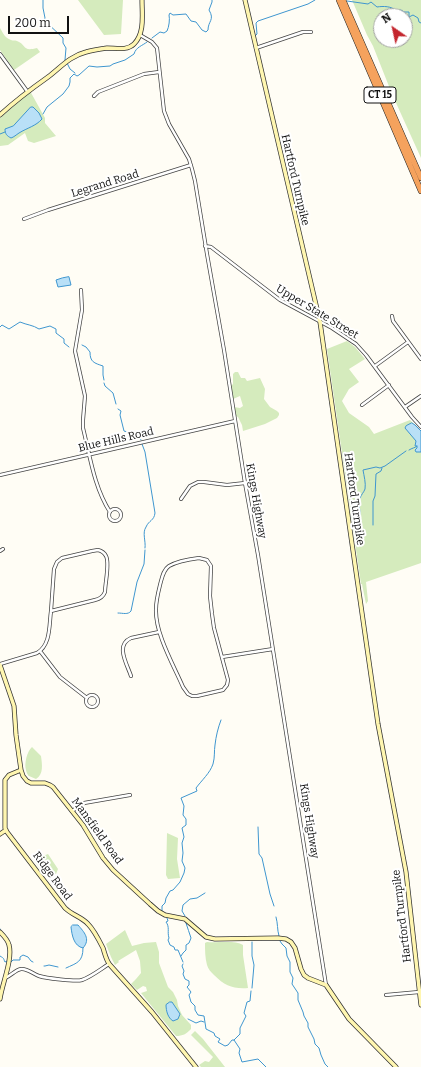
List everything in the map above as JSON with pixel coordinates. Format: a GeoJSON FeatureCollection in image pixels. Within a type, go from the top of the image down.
{"type":"FeatureCollection","features":[{"type":"Feature","properties":{"kind":"highway","name":"CT 15"},"geometry":{"type":"LineString","coordinates":[[339,0],[421,191]]}},
{"type":"Feature","properties":{"kind":"highway","name":"CT 15"},"geometry":{"type":"LineString","coordinates":[[343,0],[421,178]]}},
{"type":"Feature","properties":{"kind":"main road"},"geometry":{"type":"LineString","coordinates":[[0,115],[65,62],[74,57],[85,52],[95,50],[109,48],[124,49],[134,44],[140,34],[142,24],[142,0]]}},
{"type":"Feature","properties":{"kind":"main road","name":"Hartford Turnpike"},"geometry":{"type":"LineString","coordinates":[[245,0],[320,322],[378,724],[406,872],[421,1005]]}},
{"type":"Feature","properties":{"kind":"main road"},"geometry":{"type":"LineString","coordinates":[[0,664],[14,706],[16,735],[22,770],[9,775],[5,780],[6,830],[0,834]]}},
{"type":"Feature","properties":{"kind":"main road","name":"Mansfield Road"},"geometry":{"type":"LineString","coordinates":[[22,770],[23,776],[28,782],[34,784],[47,783],[53,787],[86,829],[103,858],[111,868],[158,911],[165,915],[185,919],[212,939],[286,939],[293,945],[304,975],[326,985]]}},
{"type":"Feature","properties":{"kind":"main road","name":"Ridge Road"},"geometry":{"type":"LineString","coordinates":[[6,830],[12,840],[65,908],[84,920],[90,926],[101,944],[109,964],[152,1012],[196,1067]]}},
{"type":"Feature","properties":{"kind":"main road"},"geometry":{"type":"LineString","coordinates":[[0,932],[8,941],[10,949],[9,962],[0,999]]}},
{"type":"Feature","properties":{"kind":"main road"},"geometry":{"type":"LineString","coordinates":[[326,985],[355,1026],[396,1067]]}},
{"type":"Feature","properties":{"kind":"street"},"geometry":{"type":"LineString","coordinates":[[256,48],[303,32],[311,32]]}},
{"type":"Feature","properties":{"kind":"street","name":"Kings Highway"},"geometry":{"type":"LineString","coordinates":[[140,34],[151,40],[156,46],[164,114],[191,165],[195,179],[205,246],[258,555],[326,985]]}},
{"type":"Feature","properties":{"kind":"street"},"geometry":{"type":"LineString","coordinates":[[0,54],[28,91]]}},
{"type":"Feature","properties":{"kind":"street"},"geometry":{"type":"LineString","coordinates":[[94,96],[98,92],[144,74],[160,72]]}},
{"type":"Feature","properties":{"kind":"street","name":"Legrand Road"},"geometry":{"type":"LineString","coordinates":[[24,219],[191,165]]}},
{"type":"Feature","properties":{"kind":"street","name":"Upper State Street"},"geometry":{"type":"LineString","coordinates":[[205,246],[211,247],[274,296],[332,328],[350,340],[363,351],[421,426]]}},
{"type":"Feature","properties":{"kind":"street"},"geometry":{"type":"LineString","coordinates":[[80,290],[82,310],[75,351],[84,392],[85,403],[83,424],[94,476],[110,512],[110,518],[116,521],[121,518],[119,511],[114,510],[110,512]]}},
{"type":"Feature","properties":{"kind":"street"},"geometry":{"type":"LineString","coordinates":[[392,316],[393,320],[421,359]]}},
{"type":"Feature","properties":{"kind":"street"},"geometry":{"type":"LineString","coordinates":[[375,366],[408,342]]}},
{"type":"Feature","properties":{"kind":"street"},"geometry":{"type":"LineString","coordinates":[[362,405],[389,385]]}},
{"type":"Feature","properties":{"kind":"street"},"geometry":{"type":"LineString","coordinates":[[405,407],[421,396]]}},
{"type":"Feature","properties":{"kind":"street","name":"Blue Hills Road"},"geometry":{"type":"LineString","coordinates":[[0,475],[235,420]]}},
{"type":"Feature","properties":{"kind":"street"},"geometry":{"type":"LineString","coordinates":[[181,499],[190,486],[198,482],[227,485],[245,483]]}},
{"type":"Feature","properties":{"kind":"street"},"geometry":{"type":"LineString","coordinates":[[0,664],[40,651],[45,645],[51,611],[54,568],[57,562],[62,558],[92,551],[98,550],[104,553],[108,562],[105,592],[102,596],[95,600],[51,611]]}},
{"type":"Feature","properties":{"kind":"street"},"geometry":{"type":"LineString","coordinates":[[197,558],[205,559],[209,562],[211,566],[210,596],[212,614],[222,657],[228,680],[227,685],[224,688],[219,691],[199,696],[190,695],[186,692],[159,632],[156,618],[158,593],[165,570],[172,564],[197,558]]}},
{"type":"Feature","properties":{"kind":"street"},"geometry":{"type":"LineString","coordinates":[[132,676],[122,652],[122,647],[129,639],[159,632]]}},
{"type":"Feature","properties":{"kind":"street"},"geometry":{"type":"LineString","coordinates":[[222,657],[273,648]]}},
{"type":"Feature","properties":{"kind":"street"},"geometry":{"type":"LineString","coordinates":[[40,651],[60,678],[87,698]]}},
{"type":"Feature","properties":{"kind":"street"},"geometry":{"type":"LineString","coordinates":[[92,695],[96,697],[98,702],[92,708],[87,706],[87,698],[92,695]]}},
{"type":"Feature","properties":{"kind":"street"},"geometry":{"type":"LineString","coordinates":[[72,811],[84,803],[130,795]]}},
{"type":"Feature","properties":{"kind":"street"},"geometry":{"type":"LineString","coordinates":[[5,978],[22,969],[42,976],[81,980],[109,964]]}},
{"type":"Feature","properties":{"kind":"street"},"geometry":{"type":"LineString","coordinates":[[386,995],[420,992]]}},
{"type":"Feature","properties":{"kind":"green space"},"geometry":{"type":"Polygon","coordinates":[[[78,0],[123,0],[121,34],[104,35],[78,0]]]}},
{"type":"Feature","properties":{"kind":"green space"},"geometry":{"type":"Polygon","coordinates":[[[352,0],[421,0],[421,158],[392,94],[374,48],[413,48],[413,8],[373,8],[373,46],[352,0]]]}},
{"type":"Feature","properties":{"kind":"green space"},"geometry":{"type":"Polygon","coordinates":[[[0,28],[7,38],[20,43],[27,49],[37,48],[40,52],[14,70],[0,50],[0,28]]]}},
{"type":"Feature","properties":{"kind":"green space"},"geometry":{"type":"Polygon","coordinates":[[[30,91],[45,118],[45,123],[56,136],[34,143],[28,141],[25,133],[8,145],[0,146],[0,118],[30,91]]]}},
{"type":"Feature","properties":{"kind":"green space"},"geometry":{"type":"Polygon","coordinates":[[[347,341],[355,347],[365,359],[349,369],[359,382],[349,389],[342,401],[349,413],[369,427],[374,434],[410,420],[421,431],[421,563],[366,582],[368,601],[366,604],[361,584],[327,349],[347,341]]]}},
{"type":"Feature","properties":{"kind":"green space"},"geometry":{"type":"Polygon","coordinates":[[[238,372],[241,378],[245,378],[247,381],[260,378],[265,389],[264,399],[270,407],[279,413],[277,418],[265,424],[243,431],[242,425],[236,416],[234,407],[240,408],[243,406],[240,396],[233,399],[231,386],[233,384],[233,374],[238,372]]]}},
{"type":"Feature","properties":{"kind":"green space"},"geometry":{"type":"Polygon","coordinates":[[[32,747],[41,756],[41,772],[39,777],[36,779],[29,776],[25,767],[27,754],[32,747]]]}},
{"type":"Feature","properties":{"kind":"green space"},"geometry":{"type":"Polygon","coordinates":[[[167,833],[178,838],[177,859],[180,878],[168,879],[166,875],[167,833]]]}},
{"type":"Feature","properties":{"kind":"green space"},"geometry":{"type":"Polygon","coordinates":[[[48,854],[58,869],[56,874],[52,872],[46,876],[35,862],[35,859],[48,854]]]}},
{"type":"Feature","properties":{"kind":"green space"},"geometry":{"type":"Polygon","coordinates":[[[125,930],[132,946],[156,942],[159,952],[159,963],[168,987],[173,992],[177,1000],[182,1015],[191,1025],[191,1029],[188,1032],[181,1036],[176,1036],[141,993],[147,991],[146,987],[143,986],[137,990],[131,984],[141,973],[140,961],[136,950],[118,961],[119,962],[115,965],[106,944],[125,930]]]}},
{"type":"Feature","properties":{"kind":"green space"},"geometry":{"type":"Polygon","coordinates":[[[231,942],[240,943],[243,945],[248,988],[230,986],[222,982],[211,972],[207,966],[205,957],[205,943],[231,942]]]}},
{"type":"Feature","properties":{"kind":"green space"},"geometry":{"type":"Polygon","coordinates":[[[195,1031],[225,1067],[201,1067],[199,1065],[205,1061],[209,1062],[213,1057],[191,1035],[195,1031]]]}},
{"type":"Feature","properties":{"kind":"water"},"geometry":{"type":"Polygon","coordinates":[[[31,107],[39,113],[42,119],[11,138],[8,136],[5,129],[13,126],[31,107]]]}},
{"type":"Feature","properties":{"kind":"water"},"geometry":{"type":"Polygon","coordinates":[[[69,277],[71,285],[58,287],[56,280],[69,277]]]}},
{"type":"Feature","properties":{"kind":"water"},"geometry":{"type":"Polygon","coordinates":[[[412,423],[421,431],[421,452],[416,452],[416,441],[405,428],[412,423]]]}},
{"type":"Feature","properties":{"kind":"water"},"geometry":{"type":"Polygon","coordinates":[[[73,925],[78,925],[86,936],[87,939],[83,948],[77,945],[74,940],[71,927],[73,925]]]}},
{"type":"Feature","properties":{"kind":"water"},"geometry":{"type":"Polygon","coordinates":[[[172,1002],[180,1014],[178,1019],[173,1021],[166,1010],[166,1005],[172,1002]]]}},
{"type":"Feature","properties":{"kind":"waterway"},"geometry":{"type":"LineString","coordinates":[[43,0],[44,20],[63,38],[63,43],[66,48],[65,60]]}},
{"type":"Feature","properties":{"kind":"waterway"},"geometry":{"type":"LineString","coordinates":[[152,38],[160,32],[164,33],[167,31],[170,13],[173,15],[186,14],[191,21],[196,22],[202,30],[206,32],[208,30],[211,18],[211,13],[209,10],[212,0]]}},
{"type":"Feature","properties":{"kind":"waterway"},"geometry":{"type":"LineString","coordinates":[[255,36],[257,34],[256,23],[258,21],[308,4],[315,0]]}},
{"type":"Feature","properties":{"kind":"waterway"},"geometry":{"type":"LineString","coordinates":[[347,1],[368,4],[371,2],[377,7],[382,6],[392,8],[396,11],[401,10],[404,12],[409,12],[409,17],[413,15],[418,18],[419,22],[421,23]]}},
{"type":"Feature","properties":{"kind":"waterway"},"geometry":{"type":"LineString","coordinates":[[43,114],[47,107],[63,94],[69,86],[70,78],[74,74],[77,76],[79,75],[89,66],[110,66],[125,60],[147,42]]}},
{"type":"Feature","properties":{"kind":"waterway"},"geometry":{"type":"LineString","coordinates":[[67,63],[70,69],[75,73]]}},
{"type":"Feature","properties":{"kind":"waterway"},"geometry":{"type":"LineString","coordinates":[[0,134],[5,132]]}},
{"type":"Feature","properties":{"kind":"waterway"},"geometry":{"type":"LineString","coordinates":[[0,327],[2,325],[9,329],[20,322],[39,329],[50,326],[56,329],[56,333],[64,339],[64,343],[69,347]]}},
{"type":"Feature","properties":{"kind":"waterway"},"geometry":{"type":"LineString","coordinates":[[82,345],[90,352],[93,362],[103,366],[104,380]]}},
{"type":"Feature","properties":{"kind":"waterway"},"geometry":{"type":"LineString","coordinates":[[104,383],[105,386],[113,393],[116,404]]}},
{"type":"Feature","properties":{"kind":"waterway"},"geometry":{"type":"LineString","coordinates":[[118,409],[121,411],[120,415],[124,431],[138,435],[141,440]]}},
{"type":"Feature","properties":{"kind":"waterway"},"geometry":{"type":"LineString","coordinates":[[142,444],[145,452],[155,513],[154,518],[145,529],[145,548]]}},
{"type":"Feature","properties":{"kind":"waterway"},"geometry":{"type":"LineString","coordinates":[[409,450],[417,446]]}},
{"type":"Feature","properties":{"kind":"waterway"},"geometry":{"type":"LineString","coordinates":[[360,530],[359,502],[365,490],[363,470],[385,466],[406,451]]}},
{"type":"Feature","properties":{"kind":"waterway"},"geometry":{"type":"LineString","coordinates":[[373,525],[373,501],[375,496],[376,474],[381,471],[382,468]]}},
{"type":"Feature","properties":{"kind":"waterway"},"geometry":{"type":"LineString","coordinates":[[118,613],[127,613],[131,611],[137,582],[144,564],[145,550]]}},
{"type":"Feature","properties":{"kind":"waterway"},"geometry":{"type":"LineString","coordinates":[[162,911],[162,906],[165,903],[166,898],[170,891],[173,890],[180,882],[185,868],[182,861],[182,843],[184,837],[182,828],[186,825],[186,819],[183,815],[184,806],[181,798],[197,791],[196,788],[212,767],[221,720]]}},
{"type":"Feature","properties":{"kind":"waterway"},"geometry":{"type":"LineString","coordinates":[[258,827],[259,854],[262,858],[274,906]]}},
{"type":"Feature","properties":{"kind":"waterway"},"geometry":{"type":"LineString","coordinates":[[185,916],[182,911],[183,905],[190,899],[197,898],[205,893]]}},
{"type":"Feature","properties":{"kind":"waterway"},"geometry":{"type":"LineString","coordinates":[[276,917],[279,936]]}},
{"type":"Feature","properties":{"kind":"waterway"},"geometry":{"type":"LineString","coordinates":[[167,918],[168,940],[170,945],[174,947],[175,950],[178,950],[183,962]]}},
{"type":"Feature","properties":{"kind":"waterway"},"geometry":{"type":"LineString","coordinates":[[181,956],[186,950],[186,945],[189,943],[191,938],[186,923]]}},
{"type":"Feature","properties":{"kind":"waterway"},"geometry":{"type":"LineString","coordinates":[[280,941],[286,948],[287,956],[290,962],[290,972],[293,978],[292,984],[298,993],[298,1000],[308,1023],[308,1027],[315,1044],[319,1048],[325,1064],[328,1067]]}},
{"type":"Feature","properties":{"kind":"waterway"},"geometry":{"type":"LineString","coordinates":[[252,942],[252,956],[254,965],[252,988]]}},
{"type":"Feature","properties":{"kind":"waterway"},"geometry":{"type":"LineString","coordinates":[[66,968],[81,959],[83,948]]}},
{"type":"Feature","properties":{"kind":"waterway"},"geometry":{"type":"LineString","coordinates":[[11,962],[13,960],[20,960],[20,957],[23,955],[28,957],[33,962]]}},
{"type":"Feature","properties":{"kind":"waterway"},"geometry":{"type":"LineString","coordinates":[[0,956],[5,962],[7,961]]}},
{"type":"Feature","properties":{"kind":"waterway"},"geometry":{"type":"LineString","coordinates":[[183,964],[183,974],[185,979],[189,981],[189,985],[187,987],[191,992],[189,995],[191,1002],[195,1006],[195,1010],[198,1015],[204,1016],[206,1029],[214,1033],[215,1036],[220,1039],[218,1042],[225,1046],[234,1040],[240,1049],[239,1053],[242,1062],[258,1059],[266,1067]]}},
{"type":"Feature","properties":{"kind":"waterway"},"geometry":{"type":"LineString","coordinates":[[44,966],[49,965],[58,967]]}},
{"type":"Feature","properties":{"kind":"waterway"},"geometry":{"type":"LineString","coordinates":[[234,1040],[240,1034],[240,1028],[246,1016],[244,1013],[247,1002],[250,1001],[251,991]]}},
{"type":"Feature","properties":{"kind":"waterway"},"geometry":{"type":"LineString","coordinates":[[188,1019],[196,1023],[201,1021],[204,1022]]}}]}
